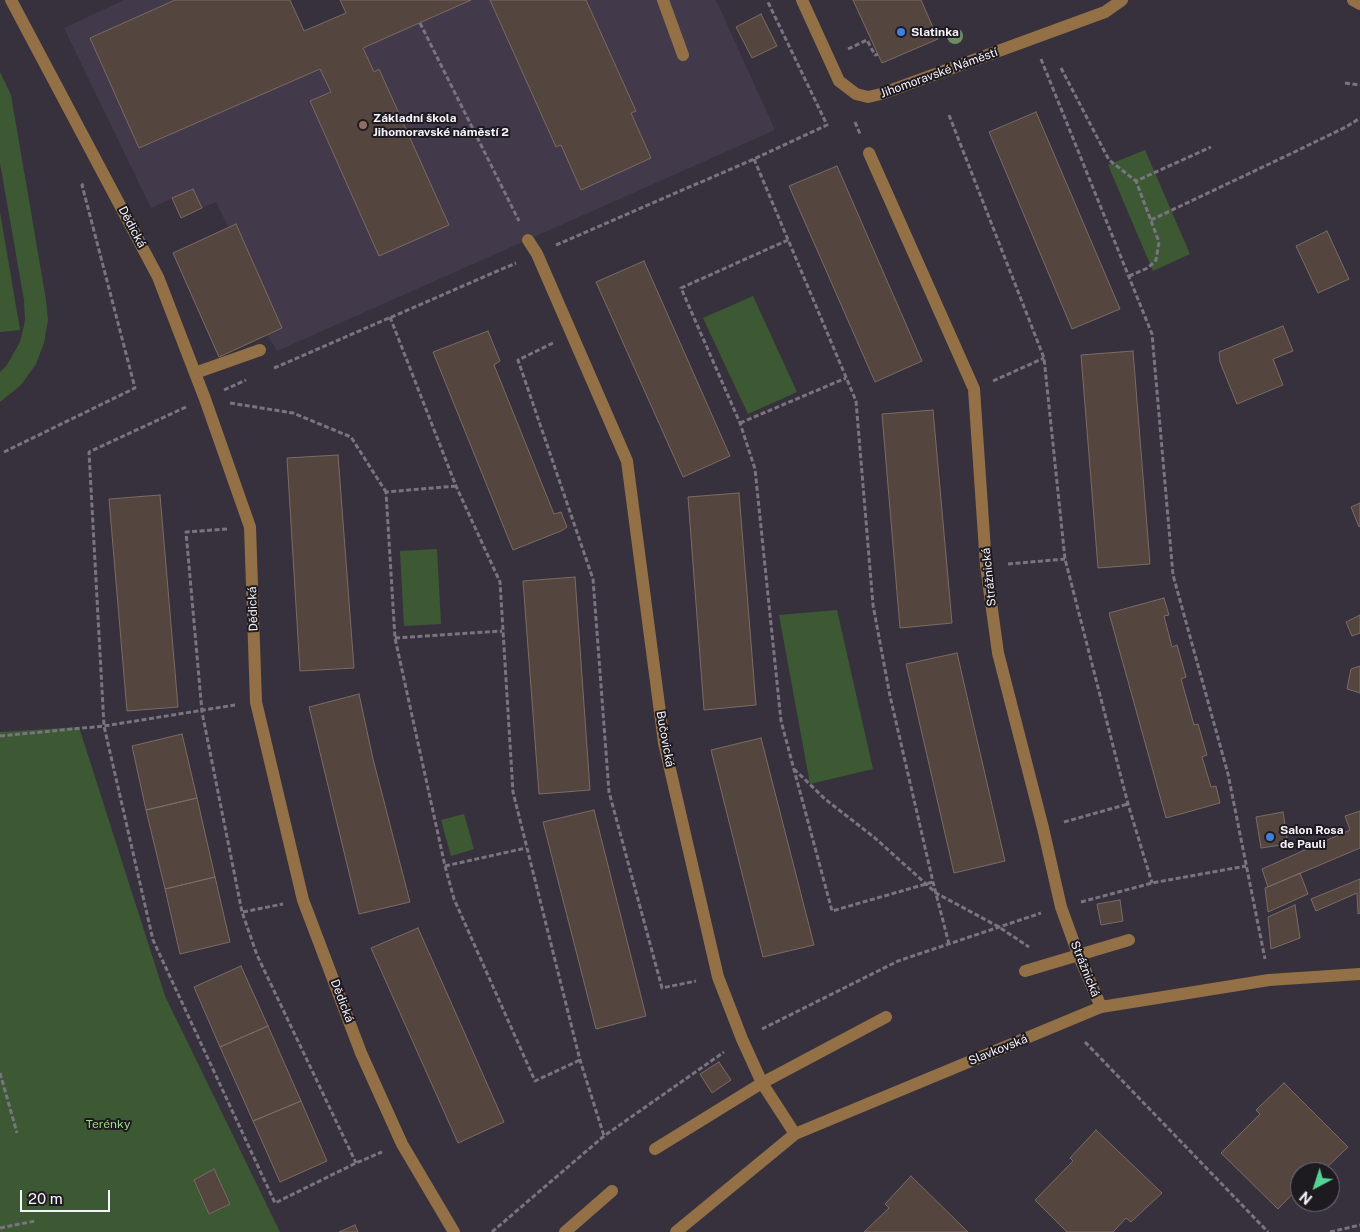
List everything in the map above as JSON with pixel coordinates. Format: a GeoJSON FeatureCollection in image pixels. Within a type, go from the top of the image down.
{"type":"FeatureCollection","features":[{"type":"Feature","properties":{"kind":"street","name":"Dědická"},"geometry":{"type":"LineString","coordinates":[[11,0],[104,172],[158,277],[205,399],[250,527],[256,702],[303,900],[362,1053],[402,1144],[454,1232]]}},
{"type":"Feature","properties":{"kind":"street"},"geometry":{"type":"LineString","coordinates":[[663,0],[683,55]]}},
{"type":"Feature","properties":{"kind":"street","name":"Jihomoravské Náměstí"},"geometry":{"type":"LineString","coordinates":[[802,0],[839,81],[850,91],[862,97],[873,97],[1031,40],[1104,12],[1122,0]]}},
{"type":"Feature","properties":{"kind":"street"},"geometry":{"type":"LineString","coordinates":[[1353,0],[1360,4]]}},
{"type":"Feature","properties":{"kind":"street","name":"Strážnická"},"geometry":{"type":"LineString","coordinates":[[869,153],[974,389],[986,566],[998,653],[1043,828],[1061,907],[1078,954],[1101,1007]]}},
{"type":"Feature","properties":{"kind":"street","name":"Bučovická"},"geometry":{"type":"LineString","coordinates":[[528,240],[572,334],[627,461],[664,743],[718,976],[742,1039],[762,1083],[795,1134]]}},
{"type":"Feature","properties":{"kind":"street"},"geometry":{"type":"LineString","coordinates":[[195,374],[260,350]]}},
{"type":"Feature","properties":{"kind":"street"},"geometry":{"type":"LineString","coordinates":[[1025,971],[1129,940]]}},
{"type":"Feature","properties":{"kind":"street","name":"Slavkovská"},"geometry":{"type":"LineString","coordinates":[[676,1232],[795,1134],[1101,1007],[1269,980],[1360,974]]}},
{"type":"Feature","properties":{"kind":"street"},"geometry":{"type":"LineString","coordinates":[[655,1149],[762,1083],[886,1017]]}},
{"type":"Feature","properties":{"kind":"street"},"geometry":{"type":"LineString","coordinates":[[565,1232],[612,1191]]}},
{"type":"Feature","properties":{"kind":"path"},"geometry":{"type":"LineString","coordinates":[[266,371],[754,159],[827,125],[768,0]]}},
{"type":"Feature","properties":{"kind":"path"},"geometry":{"type":"LineString","coordinates":[[420,23],[528,240]]}},
{"type":"Feature","properties":{"kind":"path"},"geometry":{"type":"LineString","coordinates":[[1031,40],[1048,74],[1152,334],[1173,576],[1228,774],[1269,980]]}},
{"type":"Feature","properties":{"kind":"path"},"geometry":{"type":"LineString","coordinates":[[1061,68],[1110,160],[1136,181],[1159,242],[1156,260],[1148,268],[1128,276]]}},
{"type":"Feature","properties":{"kind":"path"},"geometry":{"type":"LineString","coordinates":[[1345,83],[1360,85]]}},
{"type":"Feature","properties":{"kind":"path"},"geometry":{"type":"LineString","coordinates":[[950,115],[1044,358],[1064,559],[1128,804],[1152,883]]}},
{"type":"Feature","properties":{"kind":"path"},"geometry":{"type":"LineString","coordinates":[[1151,220],[1346,127],[1360,118]]}},
{"type":"Feature","properties":{"kind":"path"},"geometry":{"type":"LineString","coordinates":[[1136,181],[1211,147]]}},
{"type":"Feature","properties":{"kind":"path"},"geometry":{"type":"LineString","coordinates":[[754,159],[856,402],[873,605],[890,696],[949,944]]}},
{"type":"Feature","properties":{"kind":"path"},"geometry":{"type":"LineString","coordinates":[[4,452],[135,388],[82,185],[104,172]]}},
{"type":"Feature","properties":{"kind":"path"},"geometry":{"type":"LineString","coordinates":[[788,240],[681,288],[740,423],[756,469],[781,721],[832,911],[933,882]]}},
{"type":"Feature","properties":{"kind":"path"},"geometry":{"type":"LineString","coordinates":[[390,317],[456,486],[500,582],[512,792],[580,1060],[604,1136]]}},
{"type":"Feature","properties":{"kind":"path"},"geometry":{"type":"LineString","coordinates":[[572,334],[518,360],[593,580],[609,792],[662,988],[718,976]]}},
{"type":"Feature","properties":{"kind":"path"},"geometry":{"type":"LineString","coordinates":[[974,389],[1044,358]]}},
{"type":"Feature","properties":{"kind":"path"},"geometry":{"type":"LineString","coordinates":[[740,423],[846,378]]}},
{"type":"Feature","properties":{"kind":"path"},"geometry":{"type":"LineString","coordinates":[[249,379],[89,452],[104,726],[153,940],[275,1203],[356,1163],[402,1144]]}},
{"type":"Feature","properties":{"kind":"path"},"geometry":{"type":"LineString","coordinates":[[205,399],[293,413],[351,437],[386,492],[395,638],[445,866],[454,899],[535,1081],[580,1060]]}},
{"type":"Feature","properties":{"kind":"path"},"geometry":{"type":"LineString","coordinates":[[386,492],[456,486]]}},
{"type":"Feature","properties":{"kind":"path"},"geometry":{"type":"LineString","coordinates":[[250,527],[186,532],[202,712],[242,912],[257,955],[356,1163]]}},
{"type":"Feature","properties":{"kind":"path"},"geometry":{"type":"LineString","coordinates":[[986,566],[1064,559]]}},
{"type":"Feature","properties":{"kind":"path"},"geometry":{"type":"LineString","coordinates":[[395,638],[502,631]]}},
{"type":"Feature","properties":{"kind":"path"},"geometry":{"type":"LineString","coordinates":[[0,736],[104,726],[256,702]]}},
{"type":"Feature","properties":{"kind":"path"},"geometry":{"type":"LineString","coordinates":[[794,769],[825,799],[875,838],[936,893],[1000,927],[1051,962]]}},
{"type":"Feature","properties":{"kind":"path"},"geometry":{"type":"LineString","coordinates":[[1043,828],[1128,804]]}},
{"type":"Feature","properties":{"kind":"path"},"geometry":{"type":"LineString","coordinates":[[445,866],[526,848]]}},
{"type":"Feature","properties":{"kind":"path"},"geometry":{"type":"LineString","coordinates":[[242,912],[303,900]]}},
{"type":"Feature","properties":{"kind":"path"},"geometry":{"type":"LineString","coordinates":[[1085,1042],[1268,1232]]}},
{"type":"Feature","properties":{"kind":"path"},"geometry":{"type":"LineString","coordinates":[[0,1073],[17,1133]]}},
{"type":"Feature","properties":{"kind":"path"},"geometry":{"type":"LineString","coordinates":[[0,1228],[35,1221]]}},
{"type":"Feature","properties":{"kind":"path"},"geometry":{"type":"LineString","coordinates":[[1330,1232],[1360,1225]]}},
{"type":"Feature","properties":{"kind":"shaded area"},"geometry":{"type":"Polygon","coordinates":[[[124,0],[290,0],[304,31],[346,13],[340,0],[716,0],[775,130],[277,351],[267,334],[219,357],[173,253],[228,227],[216,202],[202,208],[193,189],[151,208],[64,28],[124,0]]]}},
{"type":"Feature","properties":{"kind":"green space"},"geometry":{"type":"Polygon","coordinates":[[[0,72],[11,95],[48,320],[44,343],[36,364],[21,385],[0,402],[0,372],[7,365],[20,342],[25,321],[24,300],[0,163],[0,72]]]}},
{"type":"Feature","properties":{"kind":"green space"},"geometry":{"type":"Polygon","coordinates":[[[1145,150],[1190,254],[1153,271],[1108,165],[1145,150]]]}},
{"type":"Feature","properties":{"kind":"green space"},"geometry":{"type":"Polygon","coordinates":[[[0,212],[20,330],[0,332],[0,212]]]}},
{"type":"Feature","properties":{"kind":"green space"},"geometry":{"type":"Polygon","coordinates":[[[753,296],[797,392],[748,414],[703,318],[753,296]]]}},
{"type":"Feature","properties":{"kind":"green space"},"geometry":{"type":"Polygon","coordinates":[[[437,549],[441,624],[404,626],[400,551],[437,549]]]}},
{"type":"Feature","properties":{"kind":"green space"},"geometry":{"type":"Polygon","coordinates":[[[837,610],[873,769],[810,784],[779,615],[837,610]]]}},
{"type":"Feature","properties":{"kind":"green space","name":"Terénky"},"geometry":{"type":"Polygon","coordinates":[[[79,727],[165,996],[280,1232],[0,1232],[0,732],[79,727]]]}},
{"type":"Feature","properties":{"kind":"green space"},"geometry":{"type":"Polygon","coordinates":[[[464,814],[474,849],[451,856],[441,820],[464,814]]]}},
{"type":"Feature","properties":{"kind":"building","name":"Základní škola Jihomoravské náměstí 2"},"geometry":{"type":"Polygon","coordinates":[[[175,0],[290,0],[304,31],[346,13],[340,0],[471,0],[363,48],[374,72],[379,69],[449,225],[379,256],[310,101],[331,92],[320,69],[139,148],[90,38],[175,0]]]}},
{"type":"Feature","properties":{"kind":"building","name":"Základní škola Jihomoravské náměstí 2"},"geometry":{"type":"Polygon","coordinates":[[[490,0],[586,0],[636,111],[631,113],[651,158],[581,190],[561,145],[556,147],[490,0]]]}},
{"type":"Feature","properties":{"kind":"building","name":"Slatinka"},"geometry":{"type":"Polygon","coordinates":[[[853,0],[921,0],[938,39],[882,63],[853,0]]]}},
{"type":"Feature","properties":{"kind":"building"},"geometry":{"type":"Polygon","coordinates":[[[761,14],[777,46],[752,58],[736,27],[761,14]]]}},
{"type":"Feature","properties":{"kind":"building"},"geometry":{"type":"Polygon","coordinates":[[[1036,112],[1120,309],[1072,329],[989,132],[1036,112]]]}},
{"type":"Feature","properties":{"kind":"building"},"geometry":{"type":"Polygon","coordinates":[[[837,166],[922,361],[875,382],[789,186],[837,166]]]}},
{"type":"Feature","properties":{"kind":"building"},"geometry":{"type":"Polygon","coordinates":[[[193,189],[202,208],[181,218],[172,198],[193,189]]]}},
{"type":"Feature","properties":{"kind":"building"},"geometry":{"type":"Polygon","coordinates":[[[236,224],[282,328],[219,357],[173,253],[236,224]]]}},
{"type":"Feature","properties":{"kind":"building"},"geometry":{"type":"Polygon","coordinates":[[[1327,231],[1349,279],[1318,293],[1296,246],[1327,231]]]}},
{"type":"Feature","properties":{"kind":"building"},"geometry":{"type":"Polygon","coordinates":[[[644,261],[730,456],[683,477],[596,282],[644,261]]]}},
{"type":"Feature","properties":{"kind":"building"},"geometry":{"type":"Polygon","coordinates":[[[1283,326],[1293,351],[1273,359],[1283,385],[1237,404],[1220,362],[1219,352],[1283,326]]]}},
{"type":"Feature","properties":{"kind":"building"},"geometry":{"type":"Polygon","coordinates":[[[488,331],[500,361],[494,365],[554,514],[561,512],[567,527],[513,550],[433,352],[488,331]]]}},
{"type":"Feature","properties":{"kind":"building"},"geometry":{"type":"Polygon","coordinates":[[[1133,351],[1150,564],[1098,568],[1081,355],[1133,351]]]}},
{"type":"Feature","properties":{"kind":"building"},"geometry":{"type":"Polygon","coordinates":[[[933,410],[952,623],[900,628],[882,414],[933,410]]]}},
{"type":"Feature","properties":{"kind":"building"},"geometry":{"type":"Polygon","coordinates":[[[338,455],[354,668],[300,671],[287,458],[338,455]]]}},
{"type":"Feature","properties":{"kind":"building"},"geometry":{"type":"Polygon","coordinates":[[[739,493],[756,705],[704,710],[688,497],[739,493]]]}},
{"type":"Feature","properties":{"kind":"building"},"geometry":{"type":"Polygon","coordinates":[[[160,495],[178,707],[127,711],[109,499],[160,495]]]}},
{"type":"Feature","properties":{"kind":"building"},"geometry":{"type":"Polygon","coordinates":[[[1360,503],[1360,526],[1359,527],[1351,507],[1360,503]]]}},
{"type":"Feature","properties":{"kind":"building"},"geometry":{"type":"Polygon","coordinates":[[[575,577],[590,790],[539,794],[523,581],[575,577]]]}},
{"type":"Feature","properties":{"kind":"building"},"geometry":{"type":"Polygon","coordinates":[[[1164,598],[1169,615],[1164,616],[1172,647],[1177,645],[1186,677],[1181,679],[1194,725],[1198,724],[1207,755],[1202,757],[1211,787],[1216,786],[1220,803],[1166,818],[1109,613],[1164,598]]]}},
{"type":"Feature","properties":{"kind":"building"},"geometry":{"type":"Polygon","coordinates":[[[1360,615],[1360,633],[1352,636],[1346,622],[1360,615]]]}},
{"type":"Feature","properties":{"kind":"building"},"geometry":{"type":"Polygon","coordinates":[[[957,653],[1005,861],[954,873],[906,664],[957,653]]]}},
{"type":"Feature","properties":{"kind":"building"},"geometry":{"type":"Polygon","coordinates":[[[1360,666],[1360,693],[1347,689],[1351,669],[1360,666]]]}},
{"type":"Feature","properties":{"kind":"building"},"geometry":{"type":"Polygon","coordinates":[[[359,694],[373,759],[410,902],[359,914],[309,707],[359,694]]]}},
{"type":"Feature","properties":{"kind":"building"},"geometry":{"type":"Polygon","coordinates":[[[182,734],[197,798],[146,810],[132,746],[182,734]]]}},
{"type":"Feature","properties":{"kind":"building"},"geometry":{"type":"Polygon","coordinates":[[[761,738],[814,945],[763,957],[711,750],[761,738]]]}},
{"type":"Feature","properties":{"kind":"building"},"geometry":{"type":"Polygon","coordinates":[[[197,798],[215,877],[165,889],[146,810],[197,798]]]}},
{"type":"Feature","properties":{"kind":"building"},"geometry":{"type":"Polygon","coordinates":[[[594,810],[646,1016],[596,1029],[543,822],[594,810]]]}},
{"type":"Feature","properties":{"kind":"building"},"geometry":{"type":"Polygon","coordinates":[[[1360,811],[1360,848],[1268,887],[1262,869],[1350,830],[1345,816],[1360,811]]]}},
{"type":"Feature","properties":{"kind":"building"},"geometry":{"type":"Polygon","coordinates":[[[1283,812],[1288,844],[1261,848],[1256,817],[1283,812]]]}},
{"type":"Feature","properties":{"kind":"building"},"geometry":{"type":"Polygon","coordinates":[[[1300,873],[1308,894],[1268,912],[1265,888],[1300,873]]]}},
{"type":"Feature","properties":{"kind":"building"},"geometry":{"type":"Polygon","coordinates":[[[215,877],[230,942],[180,954],[165,889],[215,877]]]}},
{"type":"Feature","properties":{"kind":"building"},"geometry":{"type":"Polygon","coordinates":[[[1360,879],[1360,913],[1358,914],[1357,893],[1316,911],[1311,899],[1360,879]]]}},
{"type":"Feature","properties":{"kind":"building"},"geometry":{"type":"Polygon","coordinates":[[[1120,900],[1123,921],[1101,925],[1097,904],[1120,900]]]}},
{"type":"Feature","properties":{"kind":"building"},"geometry":{"type":"Polygon","coordinates":[[[1295,905],[1300,938],[1271,949],[1268,917],[1295,905]]]}},
{"type":"Feature","properties":{"kind":"building"},"geometry":{"type":"Polygon","coordinates":[[[418,928],[504,1122],[458,1143],[371,948],[418,928]]]}},
{"type":"Feature","properties":{"kind":"building"},"geometry":{"type":"Polygon","coordinates":[[[241,966],[268,1026],[220,1047],[194,987],[241,966]]]}},
{"type":"Feature","properties":{"kind":"building"},"geometry":{"type":"Polygon","coordinates":[[[268,1026],[301,1101],[253,1121],[220,1047],[268,1026]]]}},
{"type":"Feature","properties":{"kind":"building"},"geometry":{"type":"Polygon","coordinates":[[[719,1062],[731,1080],[712,1093],[700,1074],[719,1062]]]}},
{"type":"Feature","properties":{"kind":"building"},"geometry":{"type":"Polygon","coordinates":[[[1284,1083],[1348,1147],[1332,1162],[1290,1162],[1290,1196],[1278,1209],[1221,1153],[1260,1114],[1256,1110],[1284,1083]]]}},
{"type":"Feature","properties":{"kind":"building"},"geometry":{"type":"Polygon","coordinates":[[[301,1101],[327,1161],[280,1182],[253,1121],[301,1101]]]}},
{"type":"Feature","properties":{"kind":"building"},"geometry":{"type":"Polygon","coordinates":[[[1096,1130],[1162,1193],[1131,1222],[1126,1218],[1113,1232],[1067,1232],[1035,1200],[1073,1161],[1070,1158],[1096,1130]]]}},
{"type":"Feature","properties":{"kind":"building"},"geometry":{"type":"Polygon","coordinates":[[[214,1169],[230,1204],[209,1214],[194,1180],[214,1169]]]}},
{"type":"Feature","properties":{"kind":"building"},"geometry":{"type":"Polygon","coordinates":[[[911,1176],[968,1232],[864,1232],[889,1208],[885,1204],[911,1176]]]}},
{"type":"Feature","properties":{"kind":"building"},"geometry":{"type":"Polygon","coordinates":[[[355,1225],[358,1232],[339,1232],[355,1225]]]}},
{"type":"Feature","properties":{"kind":"place","name":"Slatinka"},"geometry":{"type":"Point","coordinates":[901,32]}},
{"type":"Feature","properties":{"kind":"place","name":"Základní škola Jihomoravské náměstí 2"},"geometry":{"type":"Point","coordinates":[363,125]}},
{"type":"Feature","properties":{"kind":"place","name":"Salon Rosa de Pauli"},"geometry":{"type":"Point","coordinates":[1270,837]}}]}
